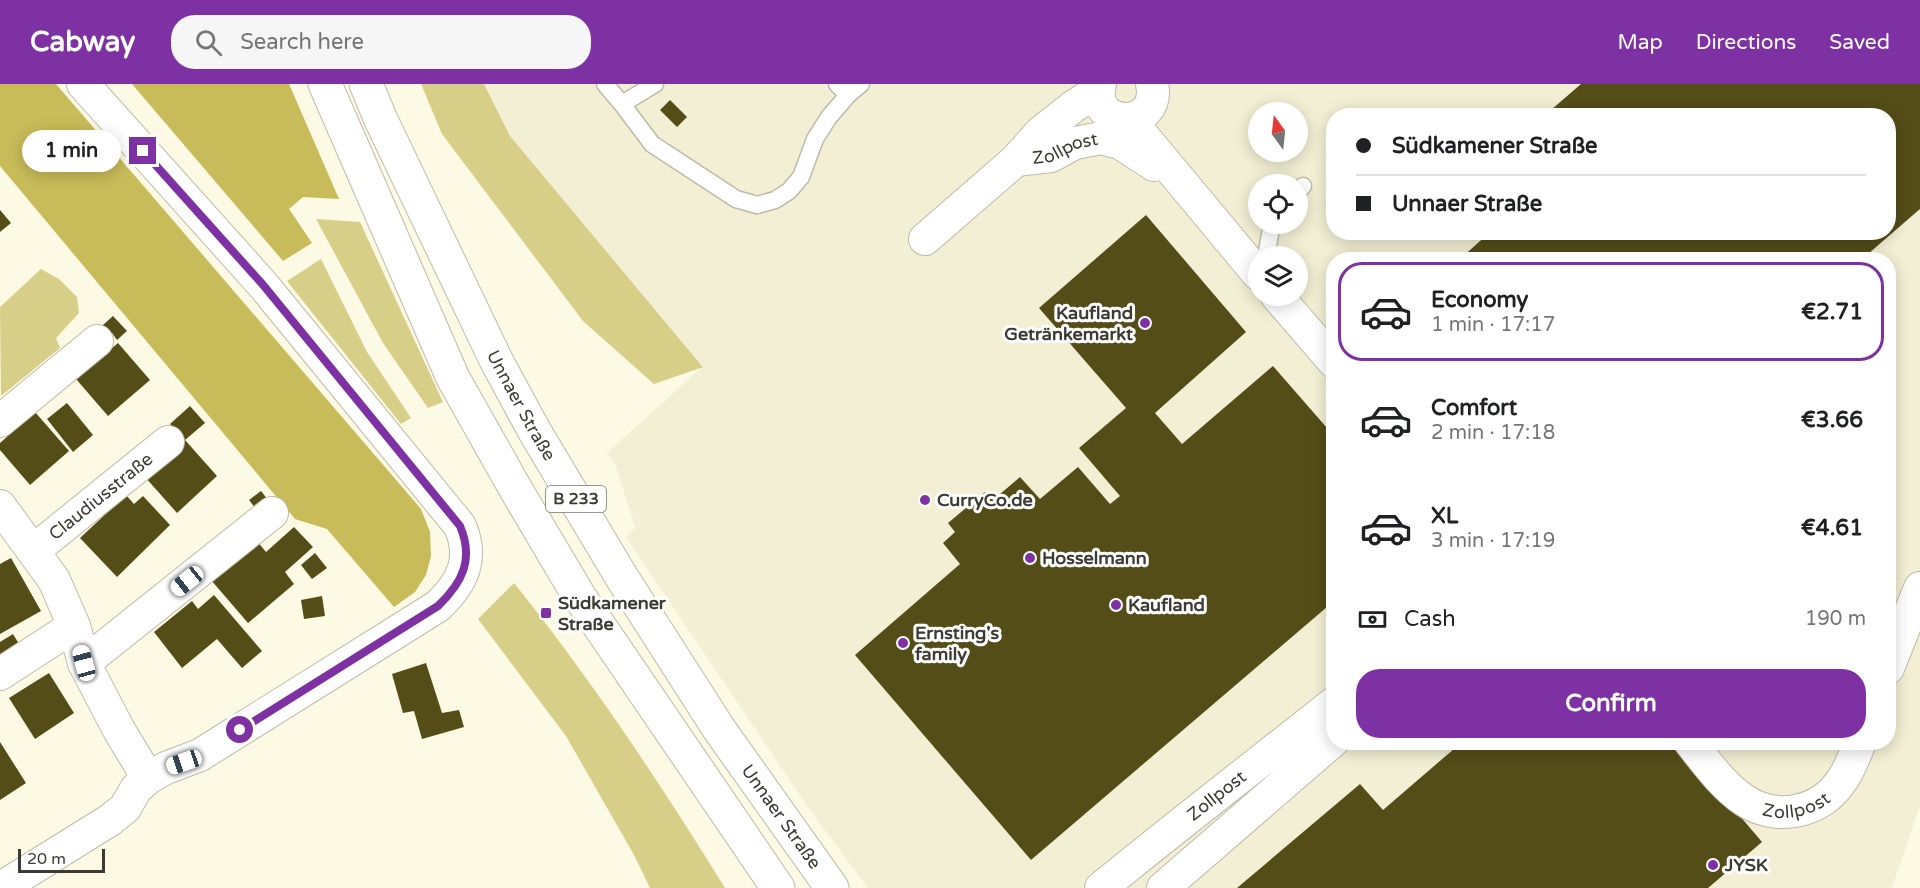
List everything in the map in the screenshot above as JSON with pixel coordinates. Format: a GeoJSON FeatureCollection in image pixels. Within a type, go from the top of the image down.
{"type":"FeatureCollection","features":[{"type":"Feature","properties":{"kind":"main road","name":"B 233"},"geometry":{"type":"LineString","coordinates":[[325,84],[453,378],[579,596],[778,888]]}},
{"type":"Feature","properties":{"kind":"main road","name":"Unnaer Straße"},"geometry":{"type":"LineString","coordinates":[[366,84],[497,362],[535,432],[621,576],[719,729],[832,888]]}},
{"type":"Feature","properties":{"kind":"street"},"geometry":{"type":"LineString","coordinates":[[1,888],[110,820],[125,808],[136,789],[148,778],[166,768],[201,755],[438,606],[453,592],[461,577],[467,555],[465,538],[460,526],[264,286],[83,84]]}},
{"type":"Feature","properties":{"kind":"street"},"geometry":{"type":"LineString","coordinates":[[1108,101],[1135,118],[1149,106],[1152,91]]}},
{"type":"Feature","properties":{"kind":"street","name":"Zollpost"},"geometry":{"type":"LineString","coordinates":[[1152,91],[1155,122],[1176,177]]}},
{"type":"Feature","properties":{"kind":"street","name":"Zollpost"},"geometry":{"type":"LineString","coordinates":[[925,239],[1016,160],[1108,101],[1248,254]]}},
{"type":"Feature","properties":{"kind":"street","name":"Zollpost"},"geometry":{"type":"LineString","coordinates":[[1016,160],[1051,156],[1075,143],[1101,138],[1120,143],[1176,177]]}},
{"type":"Feature","properties":{"kind":"street"},"geometry":{"type":"LineString","coordinates":[[1286,306],[1326,353]]}},
{"type":"Feature","properties":{"kind":"street"},"geometry":{"type":"LineString","coordinates":[[0,421],[97,341]]}},
{"type":"Feature","properties":{"kind":"street","name":"Claudiusstraße"},"geometry":{"type":"LineString","coordinates":[[33,551],[168,442]]}},
{"type":"Feature","properties":{"kind":"street","name":"Claudiusstraße"},"geometry":{"type":"LineString","coordinates":[[0,506],[54,580],[74,626],[84,663],[119,730],[148,778]]}},
{"type":"Feature","properties":{"kind":"street"},"geometry":{"type":"LineString","coordinates":[[84,663],[272,513]]}},
{"type":"Feature","properties":{"kind":"street"},"geometry":{"type":"LineString","coordinates":[[1896,648],[1920,588]]}},
{"type":"Feature","properties":{"kind":"street"},"geometry":{"type":"LineString","coordinates":[[0,674],[74,626]]}},
{"type":"Feature","properties":{"kind":"street","name":"Zollpost"},"geometry":{"type":"LineString","coordinates":[[1101,888],[1195,811],[1263,761],[1326,710]]}},
{"type":"Feature","properties":{"kind":"street","name":"Zollpost"},"geometry":{"type":"LineString","coordinates":[[1163,888],[1326,747]]}},
{"type":"Feature","properties":{"kind":"street","name":"Zollpost"},"geometry":{"type":"LineString","coordinates":[[1696,750],[1716,774],[1744,800],[1767,811],[1782,813],[1814,805],[1827,797],[1842,781],[1856,750]]}},
{"type":"Feature","properties":{"kind":"lane"},"geometry":{"type":"LineString","coordinates":[[605,84],[652,144],[736,199],[757,205],[775,200],[789,191],[801,177],[815,139],[843,90],[861,84]]}},
{"type":"Feature","properties":{"kind":"lane"},"geometry":{"type":"LineString","coordinates":[[622,104],[655,84]]}},
{"type":"Feature","properties":{"kind":"shaded area"},"geometry":{"type":"Polygon","coordinates":[[[0,84],[56,84],[421,509],[430,532],[431,556],[426,575],[415,592],[394,607],[327,529],[295,519],[0,166],[0,84]]]}},
{"type":"Feature","properties":{"kind":"shaded area"},"geometry":{"type":"Polygon","coordinates":[[[132,84],[289,84],[339,199],[303,197],[289,209],[312,243],[283,261],[132,84]]]}},
{"type":"Feature","properties":{"kind":"shaded area"},"geometry":{"type":"Polygon","coordinates":[[[421,84],[484,84],[510,136],[703,367],[654,384],[583,321],[442,134],[421,84]]]}},
{"type":"Feature","properties":{"kind":"shaded area"},"geometry":{"type":"Polygon","coordinates":[[[484,84],[1920,84],[1920,806],[1892,888],[868,888],[807,806],[626,537],[635,528],[616,467],[607,453],[703,366],[510,136],[484,84]]]}},
{"type":"Feature","properties":{"kind":"shaded area"},"geometry":{"type":"Polygon","coordinates":[[[316,219],[360,222],[443,402],[428,408],[383,343],[316,219]]]}},
{"type":"Feature","properties":{"kind":"shaded area"},"geometry":{"type":"Polygon","coordinates":[[[321,259],[367,352],[411,418],[401,424],[287,281],[321,259]]]}},
{"type":"Feature","properties":{"kind":"shaded area"},"geometry":{"type":"Polygon","coordinates":[[[41,269],[59,279],[77,297],[79,313],[56,338],[60,348],[1,396],[0,307],[41,269]]]}},
{"type":"Feature","properties":{"kind":"shaded area"},"geometry":{"type":"Polygon","coordinates":[[[514,583],[543,619],[624,732],[725,888],[650,888],[634,855],[566,736],[478,619],[514,583]]]}},
{"type":"Feature","properties":{"kind":"building"},"geometry":{"type":"Polygon","coordinates":[[[1581,84],[1920,84],[1920,209],[1896,230],[1896,108],[1553,108],[1581,84]]]}},
{"type":"Feature","properties":{"kind":"building"},"geometry":{"type":"Polygon","coordinates":[[[670,100],[687,117],[677,127],[660,110],[670,100]]]}},
{"type":"Feature","properties":{"kind":"building"},"geometry":{"type":"Polygon","coordinates":[[[0,210],[11,223],[0,232],[0,210]]]}},
{"type":"Feature","properties":{"kind":"building"},"geometry":{"type":"Polygon","coordinates":[[[1146,215],[1246,332],[1155,413],[1182,444],[1273,366],[1326,427],[1326,608],[1031,860],[855,655],[960,564],[943,543],[955,532],[948,523],[985,492],[993,500],[1020,477],[1040,499],[1078,467],[1110,504],[1120,496],[1079,448],[1126,408],[1039,308],[1146,215]]]}},
{"type":"Feature","properties":{"kind":"building"},"geometry":{"type":"Polygon","coordinates":[[[1481,240],[1884,240],[1870,252],[1468,252],[1481,240]]]}},
{"type":"Feature","properties":{"kind":"building"},"geometry":{"type":"Polygon","coordinates":[[[113,316],[127,331],[117,340],[112,333],[102,342],[94,333],[113,316]]]}},
{"type":"Feature","properties":{"kind":"building"},"geometry":{"type":"Polygon","coordinates":[[[118,343],[150,380],[108,416],[76,379],[118,343]]]}},
{"type":"Feature","properties":{"kind":"building"},"geometry":{"type":"Polygon","coordinates":[[[67,403],[93,435],[73,452],[47,419],[67,403]]]}},
{"type":"Feature","properties":{"kind":"building"},"geometry":{"type":"Polygon","coordinates":[[[190,406],[205,423],[185,440],[170,424],[190,406]]]}},
{"type":"Feature","properties":{"kind":"building"},"geometry":{"type":"Polygon","coordinates":[[[35,412],[69,451],[30,485],[0,450],[0,443],[35,412]]]}},
{"type":"Feature","properties":{"kind":"building"},"geometry":{"type":"Polygon","coordinates":[[[185,440],[217,476],[177,513],[145,477],[185,440]]]}},
{"type":"Feature","properties":{"kind":"building"},"geometry":{"type":"Polygon","coordinates":[[[261,491],[268,500],[256,509],[249,500],[261,491]]]}},
{"type":"Feature","properties":{"kind":"building"},"geometry":{"type":"Polygon","coordinates":[[[126,495],[134,504],[143,496],[170,525],[117,577],[80,538],[126,495]]]}},
{"type":"Feature","properties":{"kind":"building"},"geometry":{"type":"Polygon","coordinates":[[[294,527],[313,547],[285,572],[294,584],[248,623],[211,580],[257,541],[266,552],[294,527]]]}},
{"type":"Feature","properties":{"kind":"building"},"geometry":{"type":"Polygon","coordinates":[[[315,553],[327,568],[312,579],[301,565],[315,553]]]}},
{"type":"Feature","properties":{"kind":"building"},"geometry":{"type":"Polygon","coordinates":[[[11,558],[41,611],[0,634],[0,564],[11,558]]]}},
{"type":"Feature","properties":{"kind":"building"},"geometry":{"type":"Polygon","coordinates":[[[214,595],[262,651],[242,668],[217,639],[182,668],[154,632],[192,601],[198,609],[214,595]]]}},
{"type":"Feature","properties":{"kind":"building"},"geometry":{"type":"Polygon","coordinates":[[[322,596],[325,616],[304,619],[301,600],[322,596]]]}},
{"type":"Feature","properties":{"kind":"building"},"geometry":{"type":"Polygon","coordinates":[[[13,634],[22,649],[0,662],[0,642],[13,634]]]}},
{"type":"Feature","properties":{"kind":"building"},"geometry":{"type":"Polygon","coordinates":[[[426,663],[442,713],[459,710],[464,727],[422,739],[414,711],[403,713],[392,674],[426,663]]]}},
{"type":"Feature","properties":{"kind":"building"},"geometry":{"type":"Polygon","coordinates":[[[49,673],[74,713],[35,739],[9,698],[49,673]]]}},
{"type":"Feature","properties":{"kind":"building"},"geometry":{"type":"Polygon","coordinates":[[[0,742],[26,783],[0,800],[0,742]]]}},
{"type":"Feature","properties":{"kind":"building"},"geometry":{"type":"Polygon","coordinates":[[[1453,750],[1684,750],[1762,842],[1708,888],[1237,888],[1360,784],[1383,810],[1453,750]]]}},
{"type":"Feature","properties":{"kind":"place","name":"Kaufland Getränkemarkt"},"geometry":{"type":"Point","coordinates":[1145,323]}},
{"type":"Feature","properties":{"kind":"place","name":"CurryCo.de"},"geometry":{"type":"Point","coordinates":[925,500]}},
{"type":"Feature","properties":{"kind":"place","name":"Hosselmann"},"geometry":{"type":"Point","coordinates":[1030,558]}},
{"type":"Feature","properties":{"kind":"place","name":"Kaufland"},"geometry":{"type":"Point","coordinates":[1116,605]}},
{"type":"Feature","properties":{"kind":"place","name":"Südkamener Straße"},"geometry":{"type":"Point","coordinates":[546,613]}},
{"type":"Feature","properties":{"kind":"place","name":"Ernsting's family"},"geometry":{"type":"Point","coordinates":[903,643]}},
{"type":"Feature","properties":{"kind":"place","name":"JYSK"},"geometry":{"type":"Point","coordinates":[1713,865]}},
{"type":"Feature","properties":{"kind":"route"},"geometry":{"type":"LineString","coordinates":[[143,151],[264,286],[460,526],[465,538],[467,555],[461,577],[453,592],[438,606],[240,730]]}}]}
